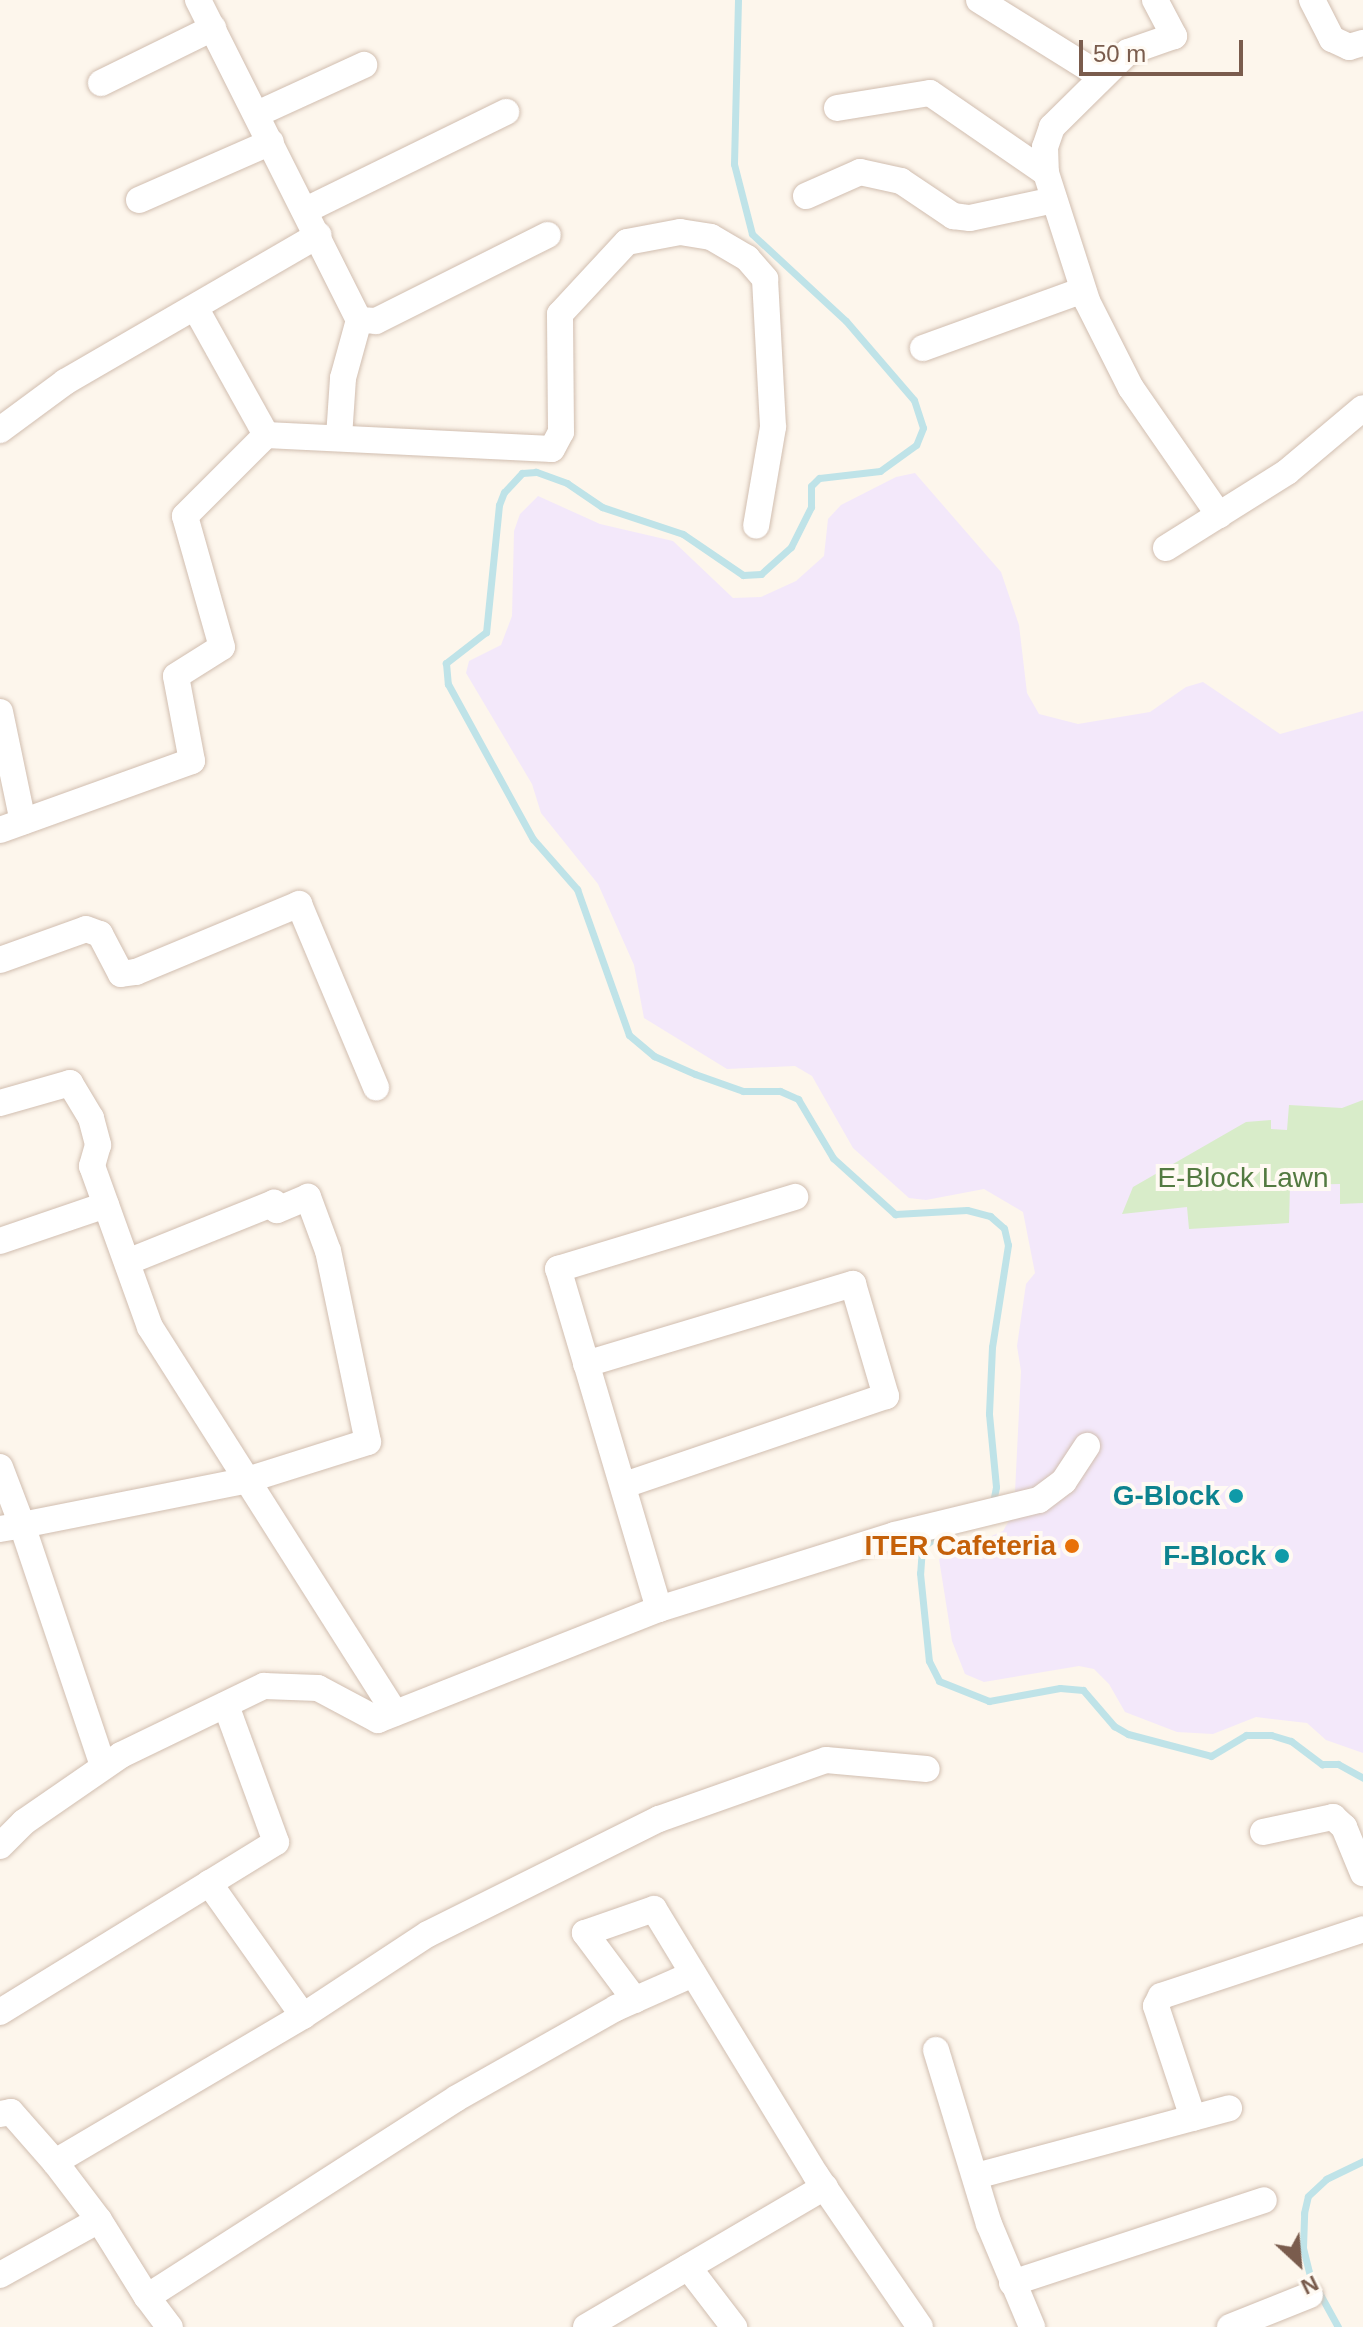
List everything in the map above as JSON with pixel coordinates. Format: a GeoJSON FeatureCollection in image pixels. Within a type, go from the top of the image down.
{"type":"FeatureCollection","features":[{"type":"Feature","properties":{"kind":"street"},"geometry":{"type":"LineString","coordinates":[[198,0],[319,235],[359,320],[343,378],[339,437]]}},
{"type":"Feature","properties":{"kind":"street"},"geometry":{"type":"LineString","coordinates":[[979,0],[1101,76]]}},
{"type":"Feature","properties":{"kind":"street"},"geometry":{"type":"LineString","coordinates":[[1155,0],[1174,36],[1128,52],[1052,127],[1045,147],[1046,173],[1083,290],[1131,388],[1219,515]]}},
{"type":"Feature","properties":{"kind":"street"},"geometry":{"type":"LineString","coordinates":[[1312,0],[1332,39],[1349,47],[1363,43]]}},
{"type":"Feature","properties":{"kind":"street"},"geometry":{"type":"LineString","coordinates":[[101,83],[213,28]]}},
{"type":"Feature","properties":{"kind":"street"},"geometry":{"type":"LineString","coordinates":[[257,114],[364,65]]}},
{"type":"Feature","properties":{"kind":"street"},"geometry":{"type":"LineString","coordinates":[[837,108],[930,93],[1046,173]]}},
{"type":"Feature","properties":{"kind":"street"},"geometry":{"type":"LineString","coordinates":[[306,210],[506,112]]}},
{"type":"Feature","properties":{"kind":"street"},"geometry":{"type":"LineString","coordinates":[[139,200],[271,142]]}},
{"type":"Feature","properties":{"kind":"street"},"geometry":{"type":"LineString","coordinates":[[806,196],[860,172],[876,172],[901,181],[953,216],[970,218],[1054,200]]}},
{"type":"Feature","properties":{"kind":"street"},"geometry":{"type":"LineString","coordinates":[[0,712],[11,826],[192,761],[176,676],[222,647],[185,516],[266,435],[552,449],[561,432],[560,314],[627,242],[680,232],[711,237],[747,258],[765,279],[769,295],[773,427],[756,526]]}},
{"type":"Feature","properties":{"kind":"street"},"geometry":{"type":"LineString","coordinates":[[0,430],[65,382],[196,309],[319,235]]}},
{"type":"Feature","properties":{"kind":"street"},"geometry":{"type":"LineString","coordinates":[[359,320],[376,321],[548,235]]}},
{"type":"Feature","properties":{"kind":"street"},"geometry":{"type":"LineString","coordinates":[[923,348],[1083,290]]}},
{"type":"Feature","properties":{"kind":"street"},"geometry":{"type":"LineString","coordinates":[[196,309],[266,435]]}},
{"type":"Feature","properties":{"kind":"street"},"geometry":{"type":"LineString","coordinates":[[1166,548],[1287,472],[1363,408]]}},
{"type":"Feature","properties":{"kind":"street"},"geometry":{"type":"LineString","coordinates":[[0,960],[86,929],[100,934],[121,974],[136,972],[299,904],[376,1087]]}},
{"type":"Feature","properties":{"kind":"street"},"geometry":{"type":"LineString","coordinates":[[0,1103],[70,1083],[91,1118],[98,1145],[92,1166],[150,1327],[244,1481],[395,1713]]}},
{"type":"Feature","properties":{"kind":"street"},"geometry":{"type":"LineString","coordinates":[[11,1527],[244,1481],[368,1442],[328,1251],[308,1197],[277,1210],[274,1203],[127,1262]]}},
{"type":"Feature","properties":{"kind":"street"},"geometry":{"type":"LineString","coordinates":[[659,1609],[558,1269],[795,1197]]}},
{"type":"Feature","properties":{"kind":"street"},"geometry":{"type":"LineString","coordinates":[[0,1241],[106,1205]]}},
{"type":"Feature","properties":{"kind":"street"},"geometry":{"type":"LineString","coordinates":[[586,1364],[853,1284],[886,1396],[624,1485]]}},
{"type":"Feature","properties":{"kind":"street"},"geometry":{"type":"LineString","coordinates":[[0,1846],[24,1822],[103,1766],[264,1686],[318,1688],[378,1720],[659,1609],[895,1535],[1027,1505],[1064,1481],[1087,1446]]}},
{"type":"Feature","properties":{"kind":"street"},"geometry":{"type":"LineString","coordinates":[[0,1467],[11,1527],[103,1766]]}},
{"type":"Feature","properties":{"kind":"street"},"geometry":{"type":"LineString","coordinates":[[0,2012],[276,1842],[226,1705]]}},
{"type":"Feature","properties":{"kind":"street"},"geometry":{"type":"LineString","coordinates":[[55,2162],[303,2016],[428,1934],[659,1819],[826,1760],[927,1769]]}},
{"type":"Feature","properties":{"kind":"street"},"geometry":{"type":"LineString","coordinates":[[1263,1832],[1333,1817],[1344,1827],[1363,1873]]}},
{"type":"Feature","properties":{"kind":"street"},"geometry":{"type":"LineString","coordinates":[[209,1883],[303,2016]]}},
{"type":"Feature","properties":{"kind":"street"},"geometry":{"type":"LineString","coordinates":[[635,2000],[585,1933],[654,1909],[825,2187],[920,2327]]}},
{"type":"Feature","properties":{"kind":"street"},"geometry":{"type":"LineString","coordinates":[[1193,2118],[1156,2006],[1161,1996],[1363,1929]]}},
{"type":"Feature","properties":{"kind":"street"},"geometry":{"type":"LineString","coordinates":[[147,2297],[457,2098],[635,2000],[693,1974]]}},
{"type":"Feature","properties":{"kind":"street"},"geometry":{"type":"LineString","coordinates":[[936,2050],[1012,2283],[1032,2327]]}},
{"type":"Feature","properties":{"kind":"street"},"geometry":{"type":"LineString","coordinates":[[976,2176],[1229,2108]]}},
{"type":"Feature","properties":{"kind":"street"},"geometry":{"type":"LineString","coordinates":[[0,2114],[11,2112],[55,2162],[99,2220],[147,2297],[170,2327]]}},
{"type":"Feature","properties":{"kind":"street"},"geometry":{"type":"LineString","coordinates":[[586,2327],[825,2187]]}},
{"type":"Feature","properties":{"kind":"street"},"geometry":{"type":"LineString","coordinates":[[1012,2283],[1264,2200]]}},
{"type":"Feature","properties":{"kind":"street"},"geometry":{"type":"LineString","coordinates":[[0,2275],[99,2220]]}},
{"type":"Feature","properties":{"kind":"street"},"geometry":{"type":"LineString","coordinates":[[688,2267],[734,2327]]}},
{"type":"Feature","properties":{"kind":"street"},"geometry":{"type":"LineString","coordinates":[[1230,2327],[1310,2295]]}},
{"type":"Feature","properties":{"kind":"shaded area"},"geometry":{"type":"Polygon","coordinates":[[[915,473],[1001,572],[1019,625],[1027,693],[1039,714],[1078,724],[1150,712],[1186,687],[1203,682],[1280,734],[1363,711],[1363,1753],[1326,1740],[1307,1723],[1256,1717],[1213,1734],[1177,1732],[1125,1712],[1109,1684],[1094,1669],[1079,1666],[984,1682],[965,1674],[952,1641],[939,1559],[1003,1531],[1014,1512],[1021,1371],[1017,1346],[1026,1284],[1035,1273],[1023,1212],[984,1189],[926,1200],[909,1198],[853,1148],[812,1076],[795,1066],[727,1069],[644,1018],[634,965],[598,884],[541,813],[532,784],[466,673],[469,661],[501,645],[512,616],[514,531],[520,514],[538,496],[600,524],[673,541],[733,598],[761,597],[796,581],[824,556],[828,519],[841,505],[896,477],[915,473]]]}},
{"type":"Feature","properties":{"kind":"green space","name":"E-Block Lawn"},"geometry":{"type":"Polygon","coordinates":[[[1363,1100],[1363,1203],[1340,1204],[1340,1184],[1290,1185],[1289,1223],[1189,1229],[1187,1207],[1122,1214],[1133,1187],[1246,1122],[1271,1120],[1271,1129],[1287,1130],[1289,1105],[1342,1108],[1363,1100]]]}},
{"type":"Feature","properties":{"kind":"waterway"},"geometry":{"type":"LineString","coordinates":[[738,0],[734,164],[752,234],[846,321],[914,400],[923,428],[916,445],[880,471],[819,478],[811,486],[811,507],[791,547],[761,574],[743,575],[683,534],[602,507],[567,483],[536,472],[522,473],[504,492],[499,505],[486,632],[446,663],[448,684],[533,839],[577,889],[629,1035],[654,1056],[695,1074],[743,1091],[780,1091],[798,1099],[833,1158],[895,1214],[967,1210],[990,1216],[1004,1228],[1008,1245],[992,1347],[989,1414],[996,1487],[992,1507]]}},
{"type":"Feature","properties":{"kind":"waterway"},"geometry":{"type":"LineString","coordinates":[[938,1536],[922,1547],[920,1573],[929,1661],[939,1681],[989,1701],[1060,1688],[1083,1690],[1114,1726],[1128,1734],[1211,1756],[1246,1735],[1271,1735],[1291,1741],[1322,1764],[1338,1764],[1363,1778]]}},
{"type":"Feature","properties":{"kind":"waterway"},"geometry":{"type":"LineString","coordinates":[[1338,2327],[1310,2276],[1303,2247],[1304,2213],[1308,2196],[1326,2179],[1363,2161]]}},
{"type":"Feature","properties":{"kind":"place","name":"G-Block"},"geometry":{"type":"Point","coordinates":[1236,1496]}},
{"type":"Feature","properties":{"kind":"place","name":"ITER Cafeteria"},"geometry":{"type":"Point","coordinates":[1072,1546]}},
{"type":"Feature","properties":{"kind":"place","name":"F-Block"},"geometry":{"type":"Point","coordinates":[1282,1556]}}]}
